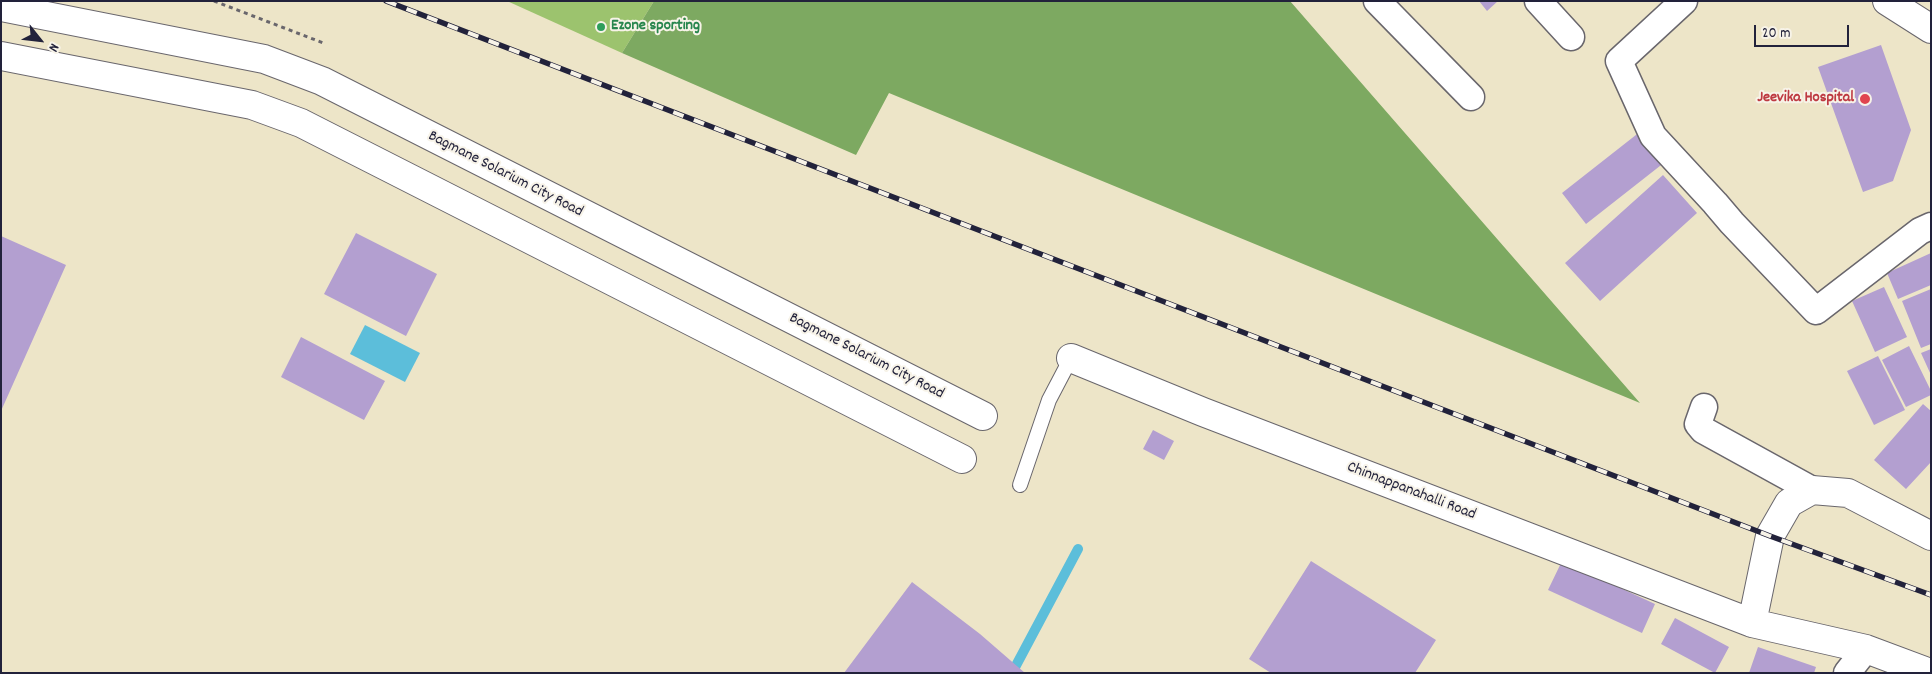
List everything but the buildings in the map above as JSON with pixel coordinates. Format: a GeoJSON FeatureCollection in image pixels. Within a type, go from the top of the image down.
{"type":"FeatureCollection","features":[{"type":"Feature","properties":{"kind":"street"},"geometry":{"type":"LineString","coordinates":[[1377,1],[1471,97]]}},
{"type":"Feature","properties":{"kind":"street"},"geometry":{"type":"LineString","coordinates":[[1538,1],[1571,37]]}},
{"type":"Feature","properties":{"kind":"street"},"geometry":{"type":"LineString","coordinates":[[1684,1],[1619,61],[1653,136],[1816,311],[1920,231],[1931,226]]}},
{"type":"Feature","properties":{"kind":"street"},"geometry":{"type":"LineString","coordinates":[[1887,1],[1928,27],[1931,51]]}},
{"type":"Feature","properties":{"kind":"street","name":"Bagmane Solarium City Road"},"geometry":{"type":"LineString","coordinates":[[1,7],[264,60],[322,81],[983,416]]}},
{"type":"Feature","properties":{"kind":"street"},"geometry":{"type":"LineString","coordinates":[[1,56],[252,105],[301,123],[962,459]]}},
{"type":"Feature","properties":{"kind":"street","name":"Chinnappanahalli Road"},"geometry":{"type":"LineString","coordinates":[[1071,358],[1203,412],[1752,623],[1866,649],[1930,673]]}},
{"type":"Feature","properties":{"kind":"street"},"geometry":{"type":"LineString","coordinates":[[1704,407],[1698,424],[1703,430],[1812,490],[1848,493],[1931,536]]}},
{"type":"Feature","properties":{"kind":"street"},"geometry":{"type":"LineString","coordinates":[[1752,623],[1770,536],[1790,503],[1812,490]]}},
{"type":"Feature","properties":{"kind":"street"},"geometry":{"type":"LineString","coordinates":[[1847,673],[1866,649]]}},
{"type":"Feature","properties":{"kind":"lane"},"geometry":{"type":"LineString","coordinates":[[1020,485],[1049,400],[1071,358]]}},
{"type":"Feature","properties":{"kind":"path"},"geometry":{"type":"LineString","coordinates":[[214,1],[326,44]]}},
{"type":"Feature","properties":{"kind":"green space","name":"Ezone sporting"},"geometry":{"type":"Polygon","coordinates":[[[507,1],[654,1],[622,53],[507,1]]]}},
{"type":"Feature","properties":{"kind":"green space"},"geometry":{"type":"Polygon","coordinates":[[[654,1],[1290,1],[1640,403],[889,93],[856,155],[622,53],[654,1]]]}},
{"type":"Feature","properties":{"kind":"water"},"geometry":{"type":"Polygon","coordinates":[[[365,325],[420,353],[405,382],[350,354],[365,325]]]}},
{"type":"Feature","properties":{"kind":"waterway"},"geometry":{"type":"LineString","coordinates":[[1012,673],[1078,549]]}},
{"type":"Feature","properties":{"kind":"railway"},"geometry":{"type":"LineString","coordinates":[[386,1],[1770,536],[1931,595]]}},
{"type":"Feature","properties":{"kind":"place","name":"Ezone sporting"},"geometry":{"type":"Point","coordinates":[601,27]}},
{"type":"Feature","properties":{"kind":"place","name":"Jeevika Hospital"},"geometry":{"type":"Point","coordinates":[1865,99]}}]}
